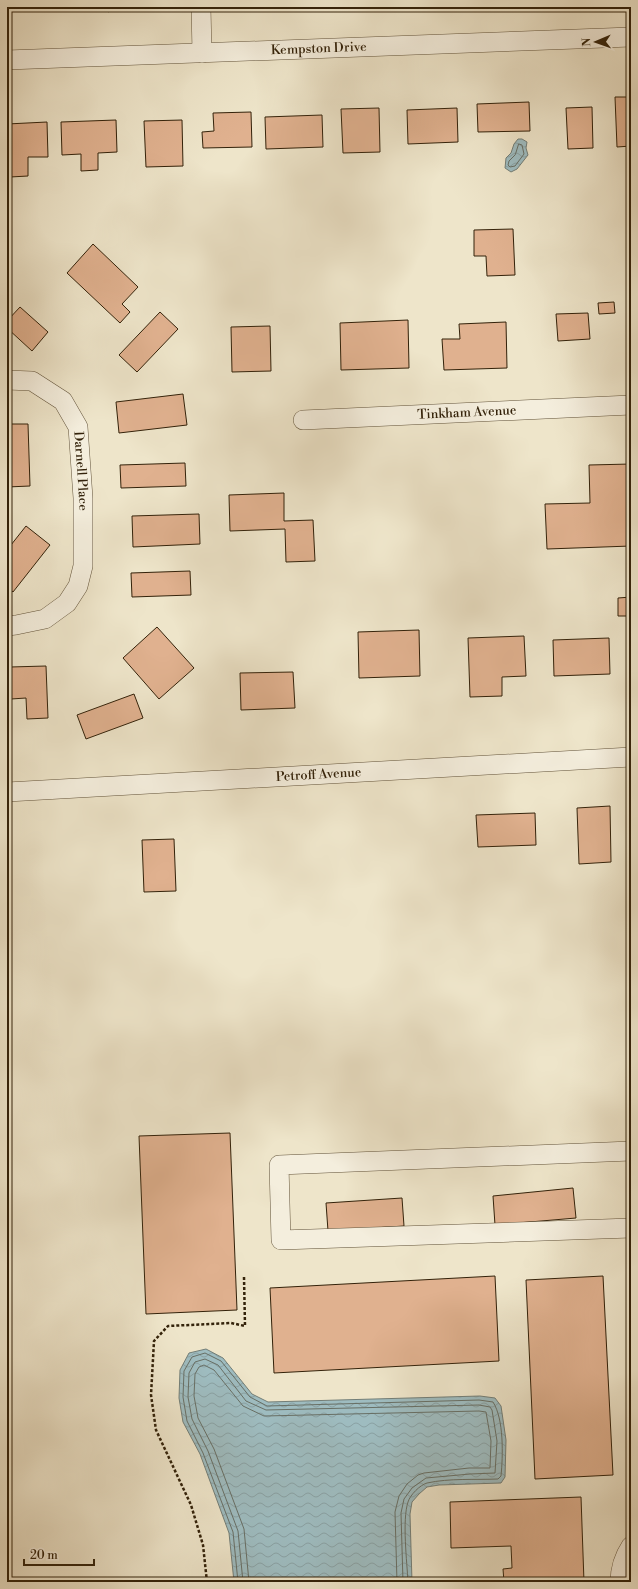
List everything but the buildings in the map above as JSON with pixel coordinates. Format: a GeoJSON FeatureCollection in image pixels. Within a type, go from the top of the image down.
{"type":"FeatureCollection","features":[{"type":"Feature","properties":{"kind":"street"},"geometry":{"type":"LineString","coordinates":[[201,7],[202,53]]}},
{"type":"Feature","properties":{"kind":"street","name":"Kempston Drive"},"geometry":{"type":"LineString","coordinates":[[7,60],[631,37]]}},
{"type":"Feature","properties":{"kind":"street","name":"Darnell Place"},"geometry":{"type":"LineString","coordinates":[[7,380],[32,381],[62,401],[78,427],[83,498],[83,566],[78,586],[67,603],[45,619],[7,626]]}},
{"type":"Feature","properties":{"kind":"street","name":"Tinkham Avenue"},"geometry":{"type":"LineString","coordinates":[[303,420],[631,405]]}},
{"type":"Feature","properties":{"kind":"street","name":"Petroff Avenue"},"geometry":{"type":"LineString","coordinates":[[7,792],[631,757]]}},
{"type":"Feature","properties":{"kind":"street"},"geometry":{"type":"LineString","coordinates":[[631,1152],[279,1165],[281,1240],[631,1228]]}},
{"type":"Feature","properties":{"kind":"street"},"geometry":{"type":"LineString","coordinates":[[620,1582],[620,1568],[624,1556],[631,1546]]}},
{"type":"Feature","properties":{"kind":"path"},"geometry":{"type":"LineString","coordinates":[[207,1582],[203,1545],[191,1505],[156,1430],[151,1395],[154,1341],[168,1326],[231,1322],[245,1326],[244,1277]]}},
{"type":"Feature","properties":{"kind":"water"},"geometry":{"type":"Polygon","coordinates":[[[518,139],[522,139],[527,142],[526,148],[528,155],[517,169],[511,172],[505,168],[506,158],[511,153],[514,144],[518,139]]]}},
{"type":"Feature","properties":{"kind":"water"},"geometry":{"type":"Polygon","coordinates":[[[206,1349],[223,1358],[252,1394],[268,1402],[480,1396],[495,1398],[501,1406],[506,1440],[505,1477],[501,1483],[439,1485],[427,1487],[419,1494],[412,1502],[410,1514],[412,1582],[234,1582],[229,1533],[200,1454],[183,1422],[179,1398],[180,1370],[189,1353],[206,1349]]]}}]}
